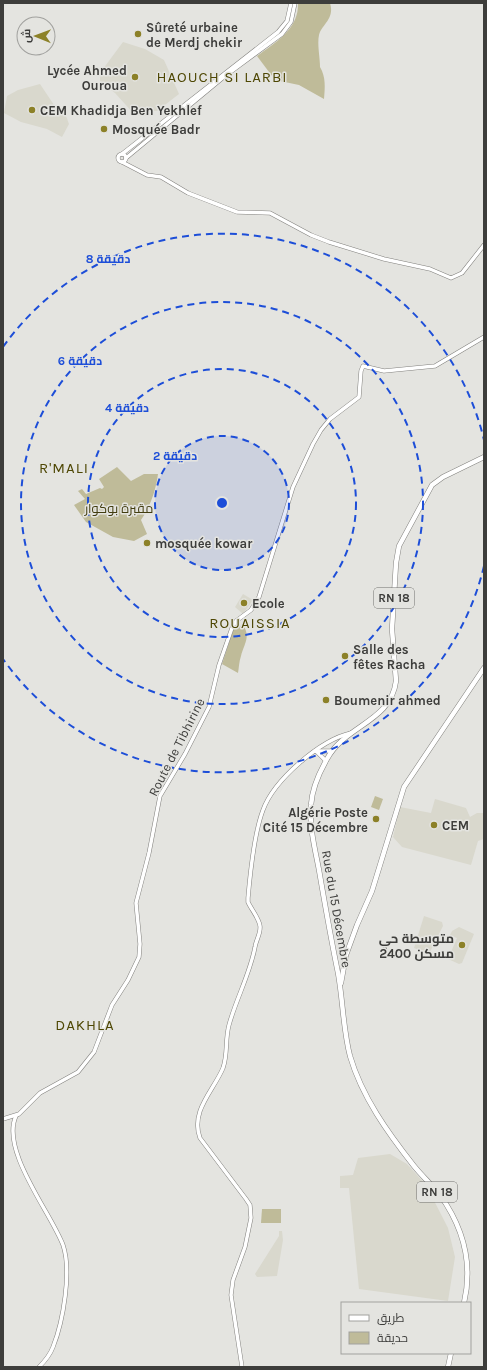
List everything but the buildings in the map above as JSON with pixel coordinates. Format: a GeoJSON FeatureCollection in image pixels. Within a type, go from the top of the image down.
{"type":"FeatureCollection","features":[{"type":"Feature","properties":{"kind":"main road","name":"Rue du 15 Décembre"},"geometry":{"type":"LineString","coordinates":[[464,1302],[467,1290],[467,1265],[464,1242],[458,1225],[439,1194],[415,1167],[366,1097],[358,1081],[344,1027],[340,987],[315,846],[311,815],[313,792],[326,760],[332,751],[351,733],[383,710],[392,697],[395,689],[392,630],[396,563],[399,546],[432,485],[444,477],[484,457]]}},
{"type":"Feature","properties":{"kind":"main road"},"geometry":{"type":"LineString","coordinates":[[340,987],[346,955],[372,891],[404,787],[484,668]]}},
{"type":"Feature","properties":{"kind":"main road"},"geometry":{"type":"LineString","coordinates":[[448,1366],[451,1354]]}},
{"type":"Feature","properties":{"kind":"street"},"geometry":{"type":"LineString","coordinates":[[291,3],[287,21],[278,32],[225,72],[127,151],[118,156],[118,159],[124,159],[225,76],[282,34],[291,22],[295,3]]}},
{"type":"Feature","properties":{"kind":"street"},"geometry":{"type":"LineString","coordinates":[[122,154],[124,159],[131,166],[147,175],[161,177],[192,195],[237,212],[270,213],[311,236],[384,259],[430,269],[451,278],[462,273],[484,245]]}},
{"type":"Feature","properties":{"kind":"street","name":"Route de Tibhirine"},"geometry":{"type":"LineString","coordinates":[[3,1119],[18,1114],[40,1093],[78,1072],[90,1059],[112,1005],[128,980],[139,957],[140,944],[136,902],[149,853],[160,796],[185,754],[209,707],[219,666],[232,628],[236,621],[251,610],[259,597],[293,487],[320,430],[330,419],[359,397],[361,371],[363,366],[384,371],[435,366],[484,337]]}},
{"type":"Feature","properties":{"kind":"street"},"geometry":{"type":"LineString","coordinates":[[242,1367],[231,1289],[250,1228],[251,1210],[246,1199],[200,1138],[198,1132],[198,1118],[223,1067],[227,1052],[228,1027],[244,986],[260,931],[258,921],[248,902],[248,898],[261,816],[270,796],[300,762],[339,736],[351,733]]}},
{"type":"Feature","properties":{"kind":"street"},"geometry":{"type":"LineString","coordinates":[[322,746],[332,751]]}},
{"type":"Feature","properties":{"kind":"street"},"geometry":{"type":"LineString","coordinates":[[315,751],[332,751]]}},
{"type":"Feature","properties":{"kind":"street"},"geometry":{"type":"LineString","coordinates":[[315,751],[326,760]]}},
{"type":"Feature","properties":{"kind":"street"},"geometry":{"type":"LineString","coordinates":[[8,1132],[13,1119],[18,1114]]}},
{"type":"Feature","properties":{"kind":"street"},"geometry":{"type":"LineString","coordinates":[[24,1182],[59,1237],[65,1250],[66,1262],[64,1295],[55,1342],[48,1357],[40,1367]]}},
{"type":"Feature","properties":{"kind":"shaded area","name":"Lycée Ahmed Ouroua"},"geometry":{"type":"Polygon","coordinates":[[[123,42],[145,49],[164,60],[179,94],[157,111],[152,111],[148,116],[135,115],[115,93],[100,81],[100,73],[123,42]]]}},
{"type":"Feature","properties":{"kind":"shaded area","name":"CEM Khadidja Ben Yekhlef"},"geometry":{"type":"Polygon","coordinates":[[[40,84],[56,108],[58,107],[66,116],[69,124],[62,137],[47,129],[21,122],[4,113],[7,96],[18,90],[40,84]]]}},
{"type":"Feature","properties":{"kind":"shaded area","name":"Ecole"},"geometry":{"type":"Polygon","coordinates":[[[243,594],[253,600],[243,614],[235,607],[243,594]]]}},
{"type":"Feature","properties":{"kind":"shaded area","name":"CEM"},"geometry":{"type":"Polygon","coordinates":[[[435,799],[466,808],[470,817],[477,813],[484,813],[484,839],[478,841],[471,865],[402,847],[393,837],[400,807],[431,813],[435,799]]]}},
{"type":"Feature","properties":{"kind":"shaded area"},"geometry":{"type":"Polygon","coordinates":[[[424,916],[442,922],[443,926],[430,952],[427,953],[414,948],[424,916]]]}},
{"type":"Feature","properties":{"kind":"shaded area","name":"متوسطة حي 2400 مسكن"},"geometry":{"type":"Polygon","coordinates":[[[459,927],[474,934],[462,963],[459,964],[448,959],[457,938],[450,935],[452,931],[459,927]]]}},
{"type":"Feature","properties":{"kind":"shaded area"},"geometry":{"type":"Polygon","coordinates":[[[390,1154],[407,1164],[426,1185],[448,1228],[455,1257],[448,1301],[359,1289],[349,1188],[340,1188],[340,1176],[353,1175],[358,1158],[390,1154]]]}},
{"type":"Feature","properties":{"kind":"shaded area"},"geometry":{"type":"Polygon","coordinates":[[[279,1231],[282,1231],[283,1240],[277,1276],[257,1277],[255,1274],[279,1236],[279,1231]]]}},
{"type":"Feature","properties":{"kind":"green space"},"geometry":{"type":"Polygon","coordinates":[[[298,3],[330,3],[330,17],[318,39],[320,67],[325,83],[324,99],[299,85],[275,80],[257,56],[279,40],[290,28],[295,20],[298,3]]]}},
{"type":"Feature","properties":{"kind":"green space","name":"مقبرة بوكوار"},"geometry":{"type":"Polygon","coordinates":[[[117,467],[131,481],[144,474],[158,474],[152,498],[141,520],[147,534],[134,541],[113,537],[86,522],[74,505],[85,499],[78,491],[82,489],[86,494],[100,488],[102,489],[104,487],[99,479],[117,467]]]}},
{"type":"Feature","properties":{"kind":"green space"},"geometry":{"type":"Polygon","coordinates":[[[243,625],[247,637],[240,658],[238,673],[222,664],[234,628],[243,625]]]}},
{"type":"Feature","properties":{"kind":"green space"},"geometry":{"type":"Polygon","coordinates":[[[375,796],[383,799],[379,810],[371,807],[375,796]]]}},
{"type":"Feature","properties":{"kind":"green space"},"geometry":{"type":"Polygon","coordinates":[[[262,1209],[281,1209],[281,1223],[261,1223],[262,1209]]]}},
{"type":"Feature","properties":{"kind":"place","name":"Sûreté urbaine de Merdj chekir"},"geometry":{"type":"Point","coordinates":[138,34]}},
{"type":"Feature","properties":{"kind":"place","name":"Lycée Ahmed Ouroua"},"geometry":{"type":"Point","coordinates":[135,77]}},
{"type":"Feature","properties":{"kind":"place","name":"CEM Khadidja Ben Yekhlef"},"geometry":{"type":"Point","coordinates":[32,110]}},
{"type":"Feature","properties":{"kind":"place","name":"Mosquée Badr"},"geometry":{"type":"Point","coordinates":[104,129]}},
{"type":"Feature","properties":{"kind":"place","name":"mosquée kowar"},"geometry":{"type":"Point","coordinates":[147,543]}},
{"type":"Feature","properties":{"kind":"place","name":"Ecole"},"geometry":{"type":"Point","coordinates":[244,603]}},
{"type":"Feature","properties":{"kind":"place","name":"Salle des fêtes Racha"},"geometry":{"type":"Point","coordinates":[345,656]}},
{"type":"Feature","properties":{"kind":"place","name":"Boumenir ahmed"},"geometry":{"type":"Point","coordinates":[326,700]}},
{"type":"Feature","properties":{"kind":"place","name":"Algérie Poste Cité 15 Décembre"},"geometry":{"type":"Point","coordinates":[376,819]}},
{"type":"Feature","properties":{"kind":"place","name":"CEM"},"geometry":{"type":"Point","coordinates":[434,825]}},
{"type":"Feature","properties":{"kind":"place","name":"متوسطة حي 2400 مسكن"},"geometry":{"type":"Point","coordinates":[462,945]}},
{"type":"Feature","properties":{"kind":"district","name":"HAOUCH SI LARBI"},"geometry":{"type":"Point","coordinates":[222,77]}},
{"type":"Feature","properties":{"kind":"district","name":"R'MALI"},"geometry":{"type":"Point","coordinates":[64,468]}},
{"type":"Feature","properties":{"kind":"district","name":"ROUAISSIA"},"geometry":{"type":"Point","coordinates":[250,623]}},
{"type":"Feature","properties":{"kind":"district","name":"DAKHLA"},"geometry":{"type":"Point","coordinates":[85,1025]}}]}
